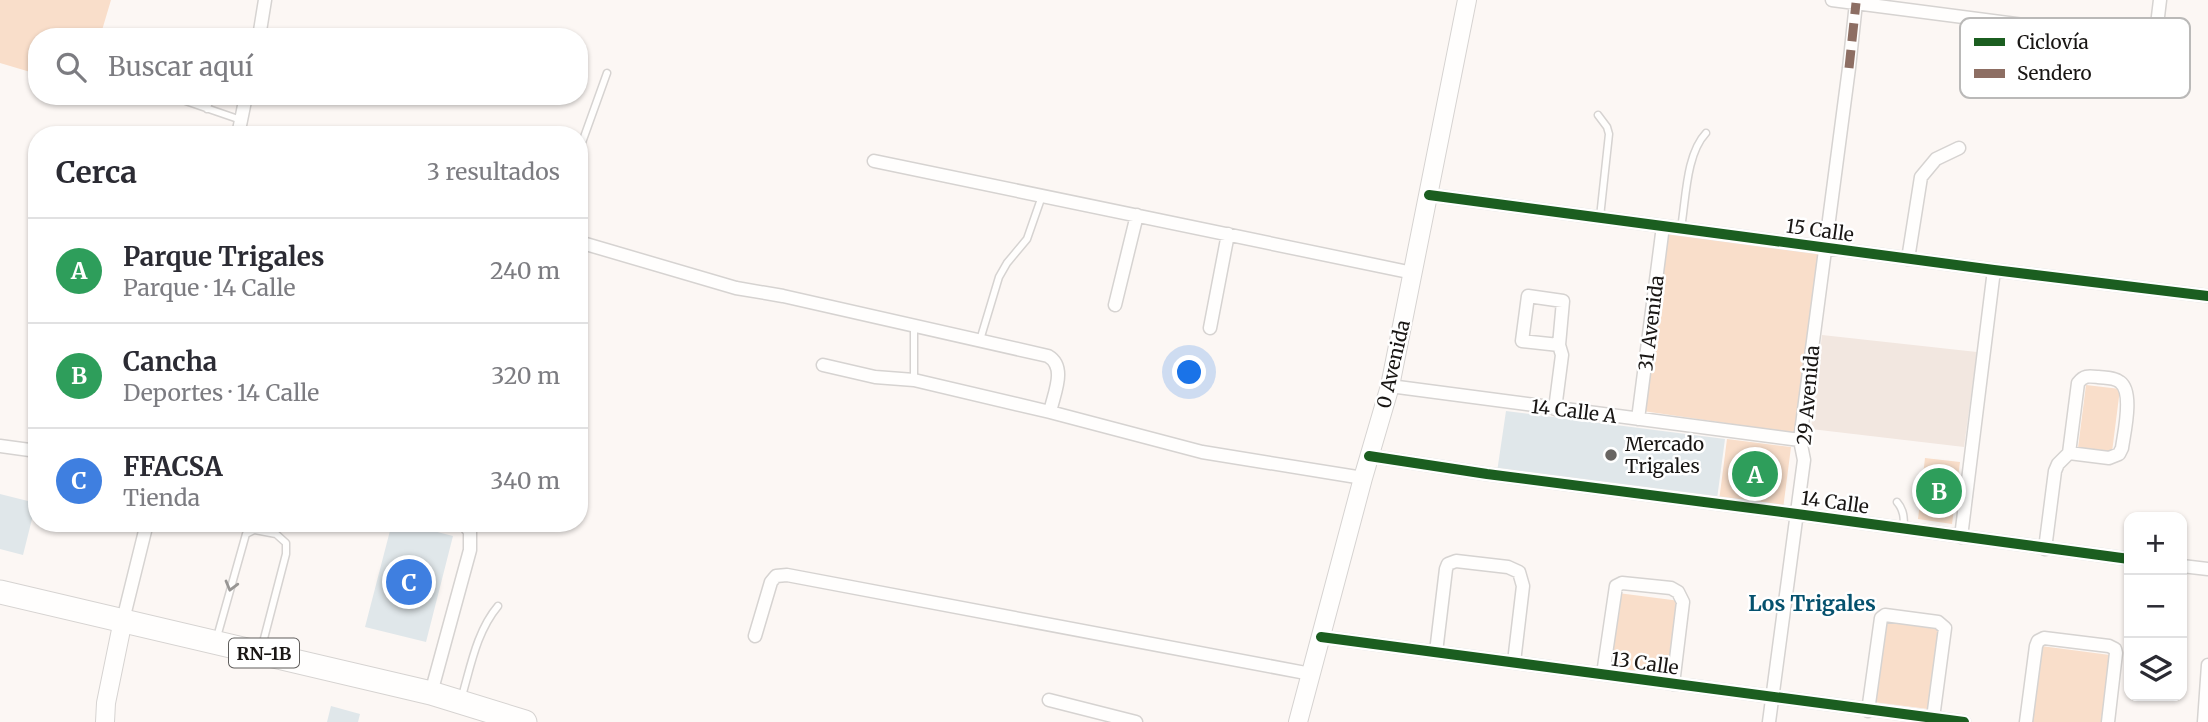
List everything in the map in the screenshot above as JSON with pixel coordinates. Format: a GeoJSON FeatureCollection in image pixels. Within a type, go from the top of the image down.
{"type":"FeatureCollection","features":[{"type":"Feature","properties":{"kind":"highway","name":"RN-1B"},"geometry":{"type":"LineString","coordinates":[[0,592],[431,693],[526,722]]}},
{"type":"Feature","properties":{"kind":"street"},"geometry":{"type":"LineString","coordinates":[[260,28],[265,0]]}},
{"type":"Feature","properties":{"kind":"street","name":"0 Avenida"},"geometry":{"type":"LineString","coordinates":[[1298,722],[1390,386],[1467,0]]}},
{"type":"Feature","properties":{"kind":"street"},"geometry":{"type":"LineString","coordinates":[[1832,0],[1971,18]]}},
{"type":"Feature","properties":{"kind":"street"},"geometry":{"type":"LineString","coordinates":[[2157,18],[2160,0]]}},
{"type":"Feature","properties":{"kind":"street","name":"29 Avenida"},"geometry":{"type":"LineString","coordinates":[[1769,722],[1804,460],[1800,440],[1856,3]]}},
{"type":"Feature","properties":{"kind":"street"},"geometry":{"type":"LineString","coordinates":[[240,126],[244,105]]}},
{"type":"Feature","properties":{"kind":"street"},"geometry":{"type":"LineString","coordinates":[[1908,259],[1921,177],[1936,159],[1959,148]]}},
{"type":"Feature","properties":{"kind":"street"},"geometry":{"type":"LineString","coordinates":[[874,161],[1413,272]]}},
{"type":"Feature","properties":{"kind":"street","name":"15 Calle"},"geometry":{"type":"LineString","coordinates":[[1429,195],[2208,296]]}},
{"type":"Feature","properties":{"kind":"street"},"geometry":{"type":"LineString","coordinates":[[1115,305],[1137,215]]}},
{"type":"Feature","properties":{"kind":"street","name":"31 Avenida"},"geometry":{"type":"LineString","coordinates":[[1638,419],[1663,226]]}},
{"type":"Feature","properties":{"kind":"street"},"geometry":{"type":"LineString","coordinates":[[1210,328],[1228,234]]}},
{"type":"Feature","properties":{"kind":"street"},"geometry":{"type":"LineString","coordinates":[[588,245],[736,288],[783,296],[1054,359],[1059,369],[1050,412]]}},
{"type":"Feature","properties":{"kind":"street"},"geometry":{"type":"LineString","coordinates":[[1961,537],[1994,270]]}},
{"type":"Feature","properties":{"kind":"street"},"geometry":{"type":"LineString","coordinates":[[1555,409],[1562,355],[1559,345],[1563,301],[1528,296],[1522,341],[1559,345]]}},
{"type":"Feature","properties":{"kind":"street"},"geometry":{"type":"LineString","coordinates":[[823,365],[875,377],[914,380],[1202,452],[1363,478]]}},
{"type":"Feature","properties":{"kind":"street"},"geometry":{"type":"LineString","coordinates":[[2045,549],[2056,468],[2069,453],[2077,385],[2082,378],[2091,376],[2112,378],[2124,385],[2127,398],[2122,448],[2116,456],[2109,458],[2069,453]]}},
{"type":"Feature","properties":{"kind":"street","name":"14 Calle A"},"geometry":{"type":"LineString","coordinates":[[1390,386],[1800,440]]}},
{"type":"Feature","properties":{"kind":"street"},"geometry":{"type":"LineString","coordinates":[[0,446],[28,450]]}},
{"type":"Feature","properties":{"kind":"street","name":"14 Calle"},"geometry":{"type":"LineString","coordinates":[[1369,456],[2124,558]]}},
{"type":"Feature","properties":{"kind":"street"},"geometry":{"type":"LineString","coordinates":[[105,722],[106,702],[123,620],[145,532]]}},
{"type":"Feature","properties":{"kind":"street"},"geometry":{"type":"LineString","coordinates":[[431,693],[470,550],[470,532]]}},
{"type":"Feature","properties":{"kind":"street"},"geometry":{"type":"LineString","coordinates":[[1436,652],[1448,564],[1456,561],[1508,567],[1519,572],[1523,586],[1514,662]]}},
{"type":"Feature","properties":{"kind":"street"},"geometry":{"type":"LineString","coordinates":[[2187,567],[2208,569]]}},
{"type":"Feature","properties":{"kind":"street"},"geometry":{"type":"LineString","coordinates":[[754,636],[771,582],[776,576],[787,575],[1311,674]]}},
{"type":"Feature","properties":{"kind":"street"},"geometry":{"type":"LineString","coordinates":[[1603,674],[1615,587],[1622,583],[1671,588],[1681,595],[1683,606],[1673,684]]}},
{"type":"Feature","properties":{"kind":"street"},"geometry":{"type":"LineString","coordinates":[[1868,711],[1881,618],[1885,615],[1943,624],[1945,633],[1933,718]]}},
{"type":"Feature","properties":{"kind":"street","name":"13 Calle"},"geometry":{"type":"LineString","coordinates":[[1321,637],[1964,722]]}},
{"type":"Feature","properties":{"kind":"street"},"geometry":{"type":"LineString","coordinates":[[2026,722],[2036,646],[2040,640],[2046,638],[2115,649],[2108,722]]}},
{"type":"Feature","properties":{"kind":"street"},"geometry":{"type":"LineString","coordinates":[[2204,722],[2208,665]]}},
{"type":"Feature","properties":{"kind":"street"},"geometry":{"type":"LineString","coordinates":[[1049,700],[1136,722]]}},
{"type":"Feature","properties":{"kind":"lane"},"geometry":{"type":"LineString","coordinates":[[588,126],[607,72]]}},
{"type":"Feature","properties":{"kind":"lane"},"geometry":{"type":"LineString","coordinates":[[195,105],[241,120]]}},
{"type":"Feature","properties":{"kind":"lane"},"geometry":{"type":"LineString","coordinates":[[206,109],[207,105]]}},
{"type":"Feature","properties":{"kind":"lane"},"geometry":{"type":"LineString","coordinates":[[1598,115],[1609,134],[1600,218]]}},
{"type":"Feature","properties":{"kind":"lane"},"geometry":{"type":"LineString","coordinates":[[1681,228],[1693,154],[1706,133]]}},
{"type":"Feature","properties":{"kind":"lane"},"geometry":{"type":"LineString","coordinates":[[980,340],[999,277],[1027,239],[1042,195]]}},
{"type":"Feature","properties":{"kind":"lane"},"geometry":{"type":"LineString","coordinates":[[914,326],[914,380]]}},
{"type":"Feature","properties":{"kind":"lane"},"geometry":{"type":"LineString","coordinates":[[1897,502],[1904,517],[1904,529]]}},
{"type":"Feature","properties":{"kind":"lane"},"geometry":{"type":"LineString","coordinates":[[216,642],[248,532]]}},
{"type":"Feature","properties":{"kind":"lane"},"geometry":{"type":"LineString","coordinates":[[261,652],[287,548],[280,536],[266,532]]}},
{"type":"Feature","properties":{"kind":"lane"},"geometry":{"type":"LineString","coordinates":[[460,701],[476,646],[498,606]]}},
{"type":"Feature","properties":{"kind":"shaded area"},"geometry":{"type":"Polygon","coordinates":[[[0,0],[111,0],[103,28],[28,28],[28,71],[0,63],[0,0]]]}},
{"type":"Feature","properties":{"kind":"shaded area"},"geometry":{"type":"Polygon","coordinates":[[[1669,231],[1820,253],[1794,433],[1643,411],[1669,231]]]}},
{"type":"Feature","properties":{"kind":"shaded area"},"geometry":{"type":"Polygon","coordinates":[[[1822,335],[1977,352],[1964,447],[1811,429],[1822,335]]]}},
{"type":"Feature","properties":{"kind":"shaded area"},"geometry":{"type":"Polygon","coordinates":[[[2086,385],[2120,389],[2112,452],[2078,448],[2086,385]]]}},
{"type":"Feature","properties":{"kind":"shaded area"},"geometry":{"type":"Polygon","coordinates":[[[1727,439],[1791,447],[1783,509],[1719,501],[1727,439]]]}},
{"type":"Feature","properties":{"kind":"shaded area"},"geometry":{"type":"Polygon","coordinates":[[[1925,458],[1960,462],[1952,524],[1918,519],[1925,458]]]}},
{"type":"Feature","properties":{"kind":"shaded area"},"geometry":{"type":"Polygon","coordinates":[[[1618,593],[1680,601],[1670,675],[1608,667],[1618,593]]]}},
{"type":"Feature","properties":{"kind":"shaded area"},"geometry":{"type":"Polygon","coordinates":[[[1884,618],[1940,625],[1928,709],[1873,702],[1884,618]]]}},
{"type":"Feature","properties":{"kind":"shaded area"},"geometry":{"type":"Polygon","coordinates":[[[2041,646],[2110,655],[2101,722],[2031,722],[2041,646]]]}},
{"type":"Feature","properties":{"kind":"building","name":"Mercado Trigales"},"geometry":{"type":"Polygon","coordinates":[[[1506,411],[1725,439],[1717,499],[1497,472],[1506,411]]]}},
{"type":"Feature","properties":{"kind":"building"},"geometry":{"type":"Polygon","coordinates":[[[0,494],[28,501],[29,532],[23,555],[0,549],[0,494]]]}},
{"type":"Feature","properties":{"kind":"building"},"geometry":{"type":"Polygon","coordinates":[[[390,532],[437,532],[453,536],[426,642],[365,627],[390,532]]]}},
{"type":"Feature","properties":{"kind":"building"},"geometry":{"type":"Polygon","coordinates":[[[331,706],[360,714],[358,722],[327,722],[331,706]]]}},
{"type":"Feature","properties":{"kind":"marked path"},"geometry":{"type":"LineString","coordinates":[[1849,68],[1856,3]]}},
{"type":"Feature","properties":{"kind":"cycle path"},"geometry":{"type":"LineString","coordinates":[[1429,195],[2208,296]]}},
{"type":"Feature","properties":{"kind":"cycle path"},"geometry":{"type":"LineString","coordinates":[[1369,456],[2124,558]]}},
{"type":"Feature","properties":{"kind":"cycle path"},"geometry":{"type":"LineString","coordinates":[[1321,637],[1964,722]]}},
{"type":"Feature","properties":{"kind":"place","name":"Mercado Trigales"},"geometry":{"type":"Point","coordinates":[1611,455]}},
{"type":"Feature","properties":{"kind":"place","name":"Parque Trigales"},"geometry":{"type":"Point","coordinates":[1755,474]}},
{"type":"Feature","properties":{"kind":"place","name":"Cancha"},"geometry":{"type":"Point","coordinates":[1939,491]}},
{"type":"Feature","properties":{"kind":"place","name":"FFACSA"},"geometry":{"type":"Point","coordinates":[409,582]}},
{"type":"Feature","properties":{"kind":"district","name":"Los Trigales"},"geometry":{"type":"Point","coordinates":[1812,603]}}]}
